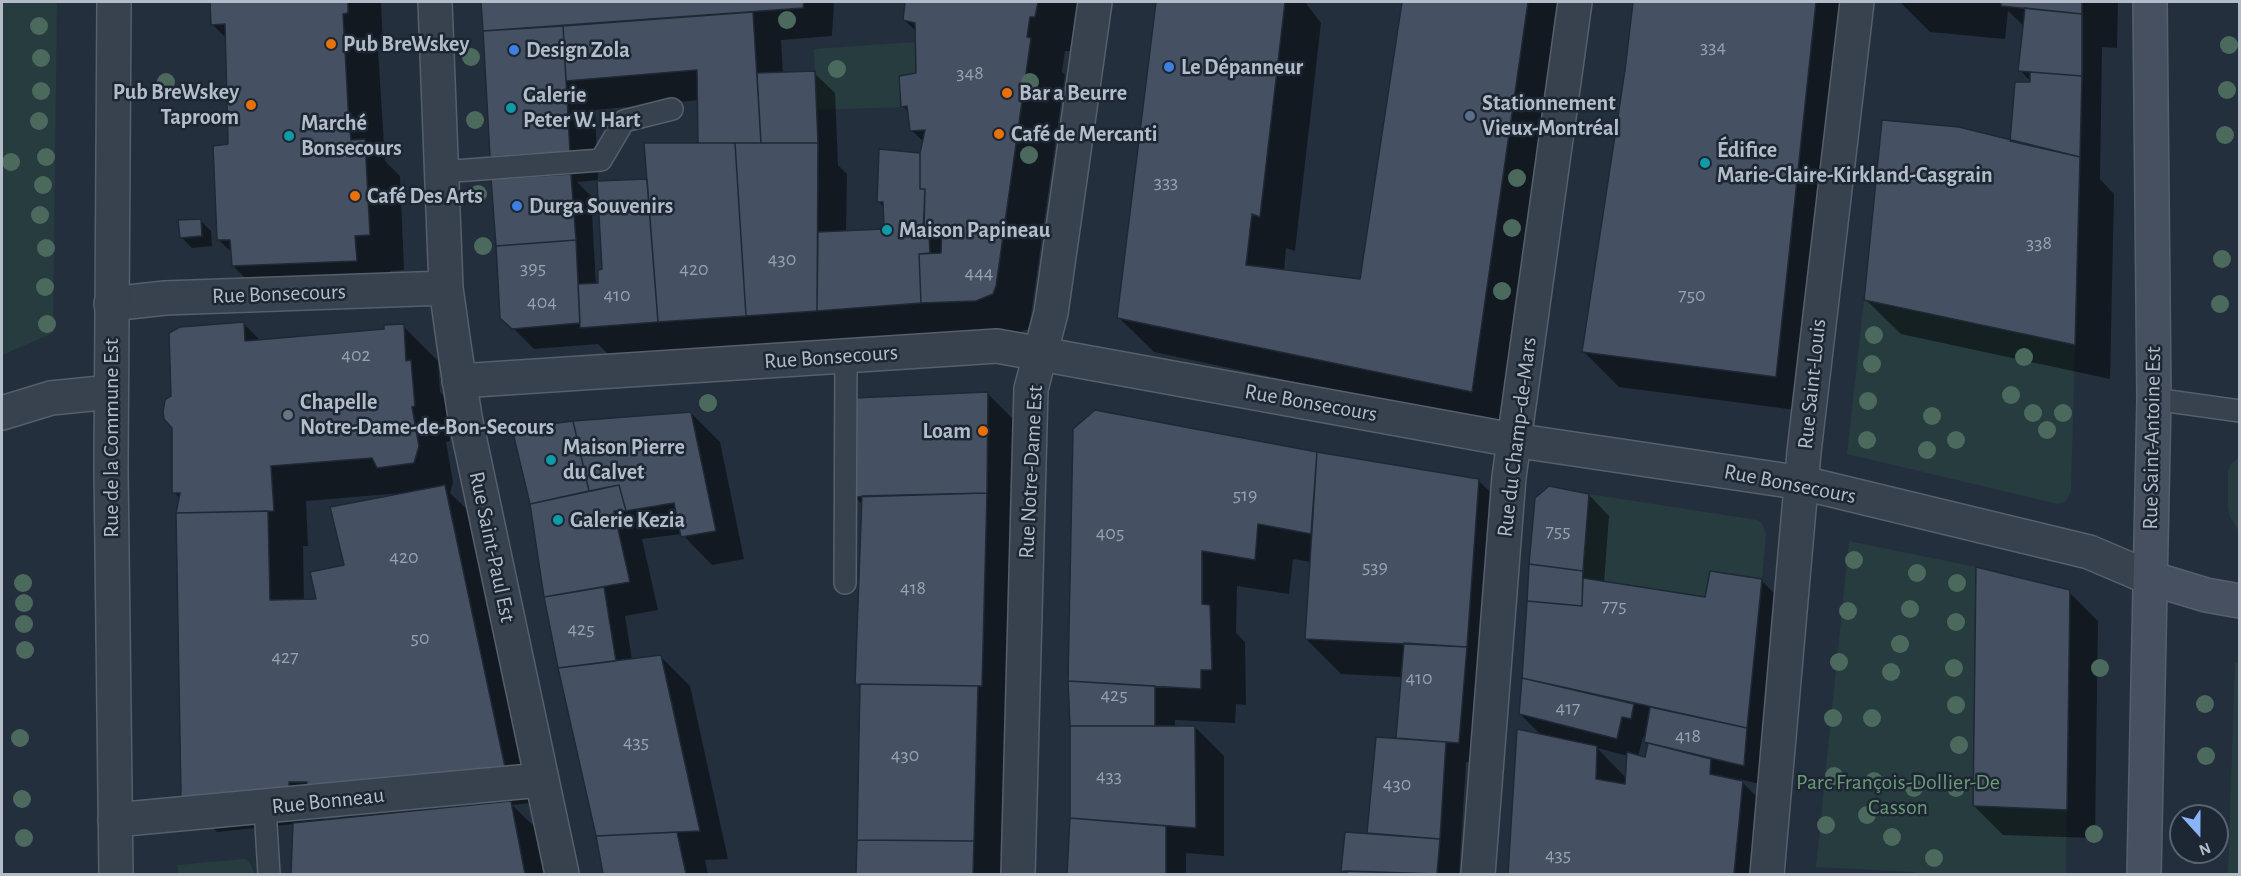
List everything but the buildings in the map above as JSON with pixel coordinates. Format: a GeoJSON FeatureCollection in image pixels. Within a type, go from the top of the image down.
{"type":"FeatureCollection","features":[{"type":"Feature","properties":{"kind":"main road","name":"Rue Saint-Antoine Est"},"geometry":{"type":"LineString","coordinates":[[2144,874],[2154,399],[2150,2]]}},
{"type":"Feature","properties":{"kind":"main road"},"geometry":{"type":"LineString","coordinates":[[2150,578],[2206,595],[2240,601]]}},
{"type":"Feature","properties":{"kind":"street","name":"Rue de la Commune Est"},"geometry":{"type":"LineString","coordinates":[[114,2],[111,392],[116,874]]}},
{"type":"Feature","properties":{"kind":"street","name":"Rue Saint-Paul Est"},"geometry":{"type":"LineString","coordinates":[[435,2],[446,288],[459,381],[562,874]]}},
{"type":"Feature","properties":{"kind":"street","name":"Rue Notre-Dame Est"},"geometry":{"type":"LineString","coordinates":[[1018,874],[1031,389],[1042,354],[1054,300],[1095,2]]}},
{"type":"Feature","properties":{"kind":"street","name":"Rue du Champ-de-Mars"},"geometry":{"type":"LineString","coordinates":[[1478,874],[1513,440],[1575,2]]}},
{"type":"Feature","properties":{"kind":"street","name":"Rue Saint-Louis"},"geometry":{"type":"LineString","coordinates":[[1767,874],[1804,452],[1857,2]]}},
{"type":"Feature","properties":{"kind":"street","name":"Rue Bonsecours"},"geometry":{"type":"LineString","coordinates":[[111,304],[165,298],[446,288]]}},
{"type":"Feature","properties":{"kind":"street","name":"Rue Bonsecours"},"geometry":{"type":"LineString","coordinates":[[459,381],[997,345],[1513,440],[1803,483],[2089,552],[2150,578]]}},
{"type":"Feature","properties":{"kind":"street"},"geometry":{"type":"LineString","coordinates":[[2,413],[51,398],[111,392]]}},
{"type":"Feature","properties":{"kind":"street","name":"Rue Bonneau"},"geometry":{"type":"LineString","coordinates":[[115,820],[541,780]]}},
{"type":"Feature","properties":{"kind":"lane"},"geometry":{"type":"LineString","coordinates":[[441,172],[601,160],[624,121],[672,109]]}},
{"type":"Feature","properties":{"kind":"lane"},"geometry":{"type":"LineString","coordinates":[[845,582],[846,356]]}},
{"type":"Feature","properties":{"kind":"lane"},"geometry":{"type":"LineString","coordinates":[[2154,399],[2240,411]]}},
{"type":"Feature","properties":{"kind":"lane"},"geometry":{"type":"LineString","coordinates":[[265,807],[269,874]]}},
{"type":"Feature","properties":{"kind":"green space"},"geometry":{"type":"Polygon","coordinates":[[[2,2],[57,2],[53,333],[2,355],[2,2]]]}},
{"type":"Feature","properties":{"kind":"green space"},"geometry":{"type":"Polygon","coordinates":[[[915,42],[916,73],[899,76],[901,107],[816,110],[814,49],[915,42]]]}},
{"type":"Feature","properties":{"kind":"green space"},"geometry":{"type":"Polygon","coordinates":[[[1864,300],[2075,345],[2071,491],[2066,501],[2058,504],[1847,454],[1864,300]]]}},
{"type":"Feature","properties":{"kind":"green space"},"geometry":{"type":"Polygon","coordinates":[[[2239,457],[2239,532],[2230,517],[2228,508],[2228,471],[2231,464],[2239,457]]]}},
{"type":"Feature","properties":{"kind":"green space"},"geometry":{"type":"Polygon","coordinates":[[[1589,494],[1757,520],[1762,523],[1766,534],[1762,579],[1710,572],[1705,597],[1583,578],[1589,494]]]}},
{"type":"Feature","properties":{"kind":"green space","name":"Parc François-Dollier-De Casson"},"geometry":{"type":"Polygon","coordinates":[[[1849,541],[1976,567],[1973,806],[2067,810],[2066,874],[1915,874],[1915,872],[1816,867],[1849,541]]]}},
{"type":"Feature","properties":{"kind":"green space"},"geometry":{"type":"Polygon","coordinates":[[[2235,662],[2240,663],[2240,874],[2228,874],[2235,662]]]}},
{"type":"Feature","properties":{"kind":"green space"},"geometry":{"type":"Polygon","coordinates":[[[244,859],[249,861],[255,874],[178,874],[178,865],[244,859]]]}},
{"type":"Feature","properties":{"kind":"place","name":"Pub BreWskey"},"geometry":{"type":"Point","coordinates":[331,44]}},
{"type":"Feature","properties":{"kind":"place","name":"Design Zola"},"geometry":{"type":"Point","coordinates":[514,50]}},
{"type":"Feature","properties":{"kind":"place","name":"Le Dépanneur"},"geometry":{"type":"Point","coordinates":[1169,67]}},
{"type":"Feature","properties":{"kind":"place","name":"Bar a Beurre"},"geometry":{"type":"Point","coordinates":[1007,93]}},
{"type":"Feature","properties":{"kind":"place","name":"Pub BreWskey Taproom"},"geometry":{"type":"Point","coordinates":[251,105]}},
{"type":"Feature","properties":{"kind":"place","name":"Galerie Peter W. Hart"},"geometry":{"type":"Point","coordinates":[511,108]}},
{"type":"Feature","properties":{"kind":"place","name":"Stationnement Vieux-Montréal"},"geometry":{"type":"Point","coordinates":[1470,116]}},
{"type":"Feature","properties":{"kind":"place","name":"Café de Mercanti"},"geometry":{"type":"Point","coordinates":[999,134]}},
{"type":"Feature","properties":{"kind":"place","name":"Marché Bonsecours"},"geometry":{"type":"Point","coordinates":[289,136]}},
{"type":"Feature","properties":{"kind":"place","name":"Édifice Marie-Claire-Kirkland-Casgrain"},"geometry":{"type":"Point","coordinates":[1705,163]}},
{"type":"Feature","properties":{"kind":"place","name":"Café Des Arts"},"geometry":{"type":"Point","coordinates":[355,196]}},
{"type":"Feature","properties":{"kind":"place","name":"Durga Souvenirs"},"geometry":{"type":"Point","coordinates":[517,206]}},
{"type":"Feature","properties":{"kind":"place","name":"Maison Papineau"},"geometry":{"type":"Point","coordinates":[887,230]}},
{"type":"Feature","properties":{"kind":"place","name":"Chapelle Notre-Dame-de-Bon-Secours"},"geometry":{"type":"Point","coordinates":[288,415]}},
{"type":"Feature","properties":{"kind":"place","name":"Loam"},"geometry":{"type":"Point","coordinates":[983,431]}},
{"type":"Feature","properties":{"kind":"place","name":"Maison Pierre du Calvet"},"geometry":{"type":"Point","coordinates":[551,460]}},
{"type":"Feature","properties":{"kind":"place","name":"Galerie Kezia"},"geometry":{"type":"Point","coordinates":[558,520]}}]}
